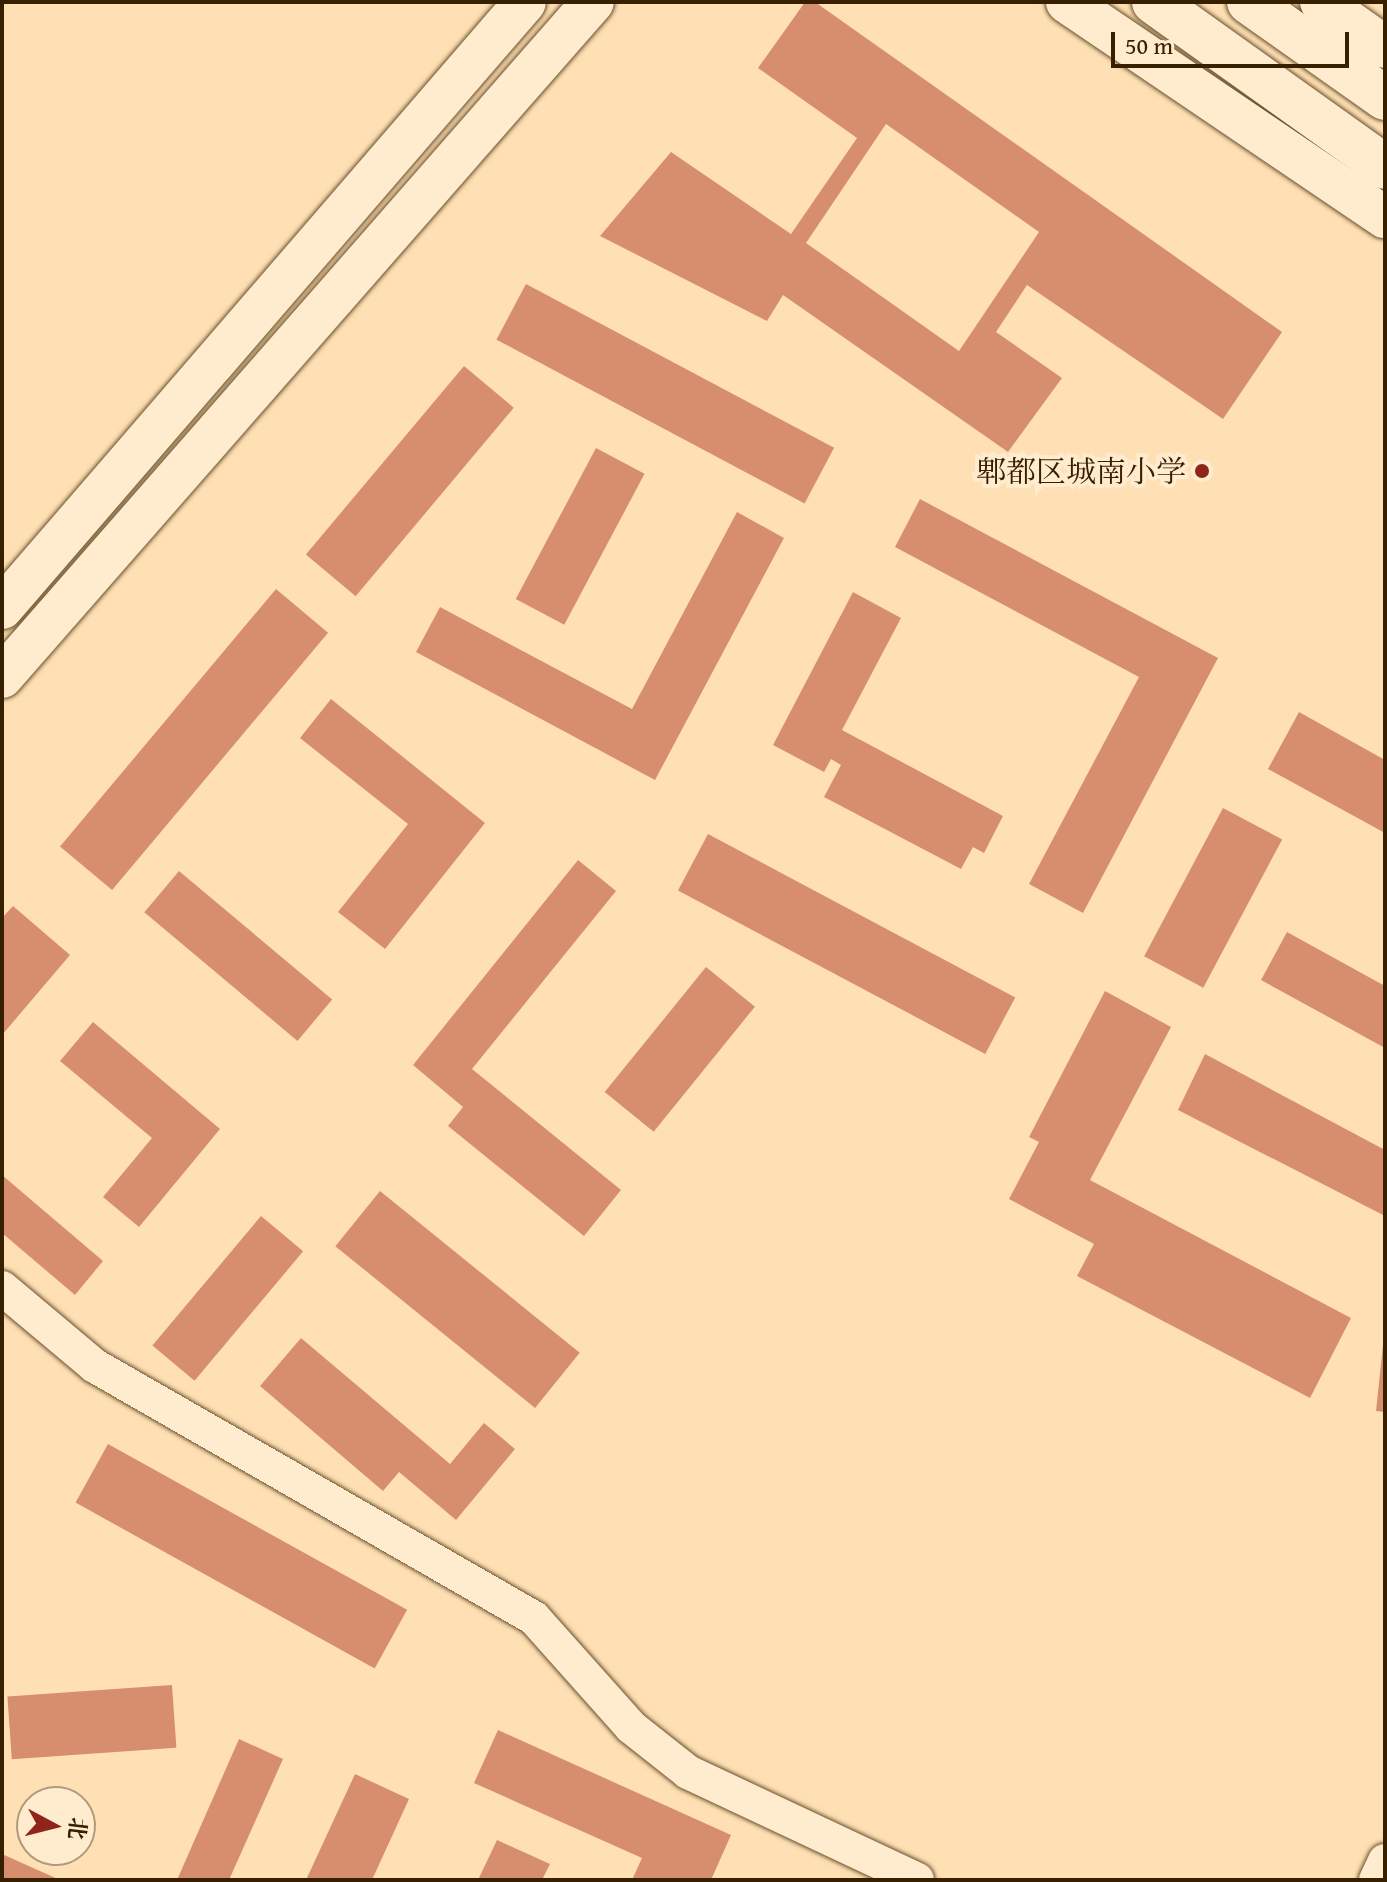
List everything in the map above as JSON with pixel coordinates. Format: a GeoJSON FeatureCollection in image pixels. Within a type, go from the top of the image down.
{"type":"FeatureCollection","features":[{"type":"Feature","properties":{"kind":"main road"},"geometry":{"type":"LineString","coordinates":[[1154,2],[1385,167]]}},
{"type":"Feature","properties":{"kind":"main road"},"geometry":{"type":"LineString","coordinates":[[1249,2],[1385,98]]}},
{"type":"Feature","properties":{"kind":"street"},"geometry":{"type":"LineString","coordinates":[[2,608],[525,2]]}},
{"type":"Feature","properties":{"kind":"street"},"geometry":{"type":"LineString","coordinates":[[2,677],[593,2]]}},
{"type":"Feature","properties":{"kind":"street"},"geometry":{"type":"LineString","coordinates":[[1067,2],[1385,217]]}},
{"type":"Feature","properties":{"kind":"street"},"geometry":{"type":"LineString","coordinates":[[1321,2],[1385,47]]}},
{"type":"Feature","properties":{"kind":"street"},"geometry":{"type":"LineString","coordinates":[[2,1288],[95,1366],[534,1618],[631,1727],[688,1772],[917,1880]]}},
{"type":"Feature","properties":{"kind":"street"},"geometry":{"type":"LineString","coordinates":[[1376,1880],[1385,1861]]}},
{"type":"Feature","properties":{"kind":"building"},"geometry":{"type":"Polygon","coordinates":[[[805,2],[815,2],[1282,332],[1223,419],[1027,285],[996,332],[1062,378],[1008,452],[783,295],[767,321],[600,236],[671,152],[791,234],[857,138],[758,68],[805,2]],[[886,124],[806,243],[959,351],[1039,232],[886,124]]]}},
{"type":"Feature","properties":{"kind":"building"},"geometry":{"type":"Polygon","coordinates":[[[526,284],[834,448],[805,503],[496,340],[526,284]]]}},
{"type":"Feature","properties":{"kind":"building"},"geometry":{"type":"Polygon","coordinates":[[[464,366],[514,408],[356,596],[306,554],[464,366]]]}},
{"type":"Feature","properties":{"kind":"building"},"geometry":{"type":"Polygon","coordinates":[[[596,448],[645,474],[564,625],[516,599],[596,448]]]}},
{"type":"Feature","properties":{"kind":"building"},"geometry":{"type":"Polygon","coordinates":[[[920,499],[1218,658],[1083,913],[1029,884],[1139,677],[895,547],[920,499]]]}},
{"type":"Feature","properties":{"kind":"building"},"geometry":{"type":"Polygon","coordinates":[[[737,512],[784,538],[655,780],[416,652],[440,607],[632,709],[737,512]]]}},
{"type":"Feature","properties":{"kind":"building"},"geometry":{"type":"Polygon","coordinates":[[[276,589],[328,633],[112,890],[60,846],[276,589]]]}},
{"type":"Feature","properties":{"kind":"building"},"geometry":{"type":"Polygon","coordinates":[[[853,592],[901,618],[842,730],[1003,816],[984,853],[973,847],[961,869],[824,797],[841,765],[831,759],[824,772],[773,745],[853,592]]]}},
{"type":"Feature","properties":{"kind":"building"},"geometry":{"type":"Polygon","coordinates":[[[331,699],[485,823],[385,949],[338,912],[408,824],[300,738],[331,699]]]}},
{"type":"Feature","properties":{"kind":"building"},"geometry":{"type":"Polygon","coordinates":[[[1299,712],[1385,760],[1385,833],[1268,769],[1299,712]]]}},
{"type":"Feature","properties":{"kind":"building"},"geometry":{"type":"Polygon","coordinates":[[[1223,808],[1282,839],[1203,988],[1144,956],[1223,808]]]}},
{"type":"Feature","properties":{"kind":"building"},"geometry":{"type":"Polygon","coordinates":[[[708,834],[1015,997],[985,1054],[678,891],[708,834]]]}},
{"type":"Feature","properties":{"kind":"building"},"geometry":{"type":"Polygon","coordinates":[[[578,860],[616,891],[472,1069],[621,1190],[584,1236],[448,1126],[463,1107],[413,1065],[578,860]]]}},
{"type":"Feature","properties":{"kind":"building"},"geometry":{"type":"Polygon","coordinates":[[[179,871],[332,1000],[297,1041],[144,912],[179,871]]]}},
{"type":"Feature","properties":{"kind":"building"},"geometry":{"type":"Polygon","coordinates":[[[13,906],[70,955],[2,1035],[2,918],[13,906]]]}},
{"type":"Feature","properties":{"kind":"building"},"geometry":{"type":"Polygon","coordinates":[[[1287,932],[1385,986],[1385,1048],[1261,980],[1287,932]]]}},
{"type":"Feature","properties":{"kind":"building"},"geometry":{"type":"Polygon","coordinates":[[[706,967],[755,1007],[654,1132],[605,1092],[706,967]]]}},
{"type":"Feature","properties":{"kind":"building"},"geometry":{"type":"Polygon","coordinates":[[[1105,991],[1171,1027],[1090,1180],[1351,1318],[1310,1398],[1077,1276],[1094,1244],[1009,1199],[1039,1142],[1029,1137],[1105,991]]]}},
{"type":"Feature","properties":{"kind":"building"},"geometry":{"type":"Polygon","coordinates":[[[93,1022],[220,1129],[139,1227],[103,1197],[152,1138],[60,1061],[93,1022]]]}},
{"type":"Feature","properties":{"kind":"building"},"geometry":{"type":"Polygon","coordinates":[[[1205,1054],[1385,1150],[1385,1216],[1178,1110],[1205,1054]]]}},
{"type":"Feature","properties":{"kind":"building"},"geometry":{"type":"Polygon","coordinates":[[[2,1175],[103,1261],[75,1295],[2,1233],[2,1175]]]}},
{"type":"Feature","properties":{"kind":"building"},"geometry":{"type":"Polygon","coordinates":[[[380,1191],[580,1353],[535,1408],[335,1246],[380,1191]]]}},
{"type":"Feature","properties":{"kind":"building"},"geometry":{"type":"Polygon","coordinates":[[[261,1216],[303,1251],[195,1381],[152,1345],[261,1216]]]}},
{"type":"Feature","properties":{"kind":"building"},"geometry":{"type":"Polygon","coordinates":[[[301,1338],[450,1464],[484,1423],[515,1449],[456,1520],[399,1472],[383,1491],[260,1386],[301,1338]]]}},
{"type":"Feature","properties":{"kind":"building"},"geometry":{"type":"Polygon","coordinates":[[[1385,1345],[1385,1412],[1376,1411],[1385,1345]]]}},
{"type":"Feature","properties":{"kind":"building"},"geometry":{"type":"Polygon","coordinates":[[[108,1444],[407,1610],[375,1668],[76,1503],[108,1444]]]}},
{"type":"Feature","properties":{"kind":"building"},"geometry":{"type":"Polygon","coordinates":[[[172,1685],[176,1748],[12,1759],[7,1697],[172,1685]]]}},
{"type":"Feature","properties":{"kind":"building"},"geometry":{"type":"Polygon","coordinates":[[[498,1730],[731,1835],[711,1880],[632,1880],[642,1858],[474,1783],[498,1730]]]}},
{"type":"Feature","properties":{"kind":"building"},"geometry":{"type":"Polygon","coordinates":[[[239,1739],[283,1759],[229,1880],[177,1880],[239,1739]]]}},
{"type":"Feature","properties":{"kind":"building"},"geometry":{"type":"Polygon","coordinates":[[[355,1774],[409,1799],[372,1880],[306,1880],[355,1774]]]}},
{"type":"Feature","properties":{"kind":"building"},"geometry":{"type":"Polygon","coordinates":[[[497,1840],[550,1864],[542,1880],[478,1880],[497,1840]]]}},
{"type":"Feature","properties":{"kind":"building"},"geometry":{"type":"Polygon","coordinates":[[[2,1854],[16,1860],[16,1866],[29,1866],[60,1880],[2,1880],[2,1854]]]}},
{"type":"Feature","properties":{"kind":"place","name":"郫都区城南小学"},"geometry":{"type":"Point","coordinates":[1202,471]}}]}
